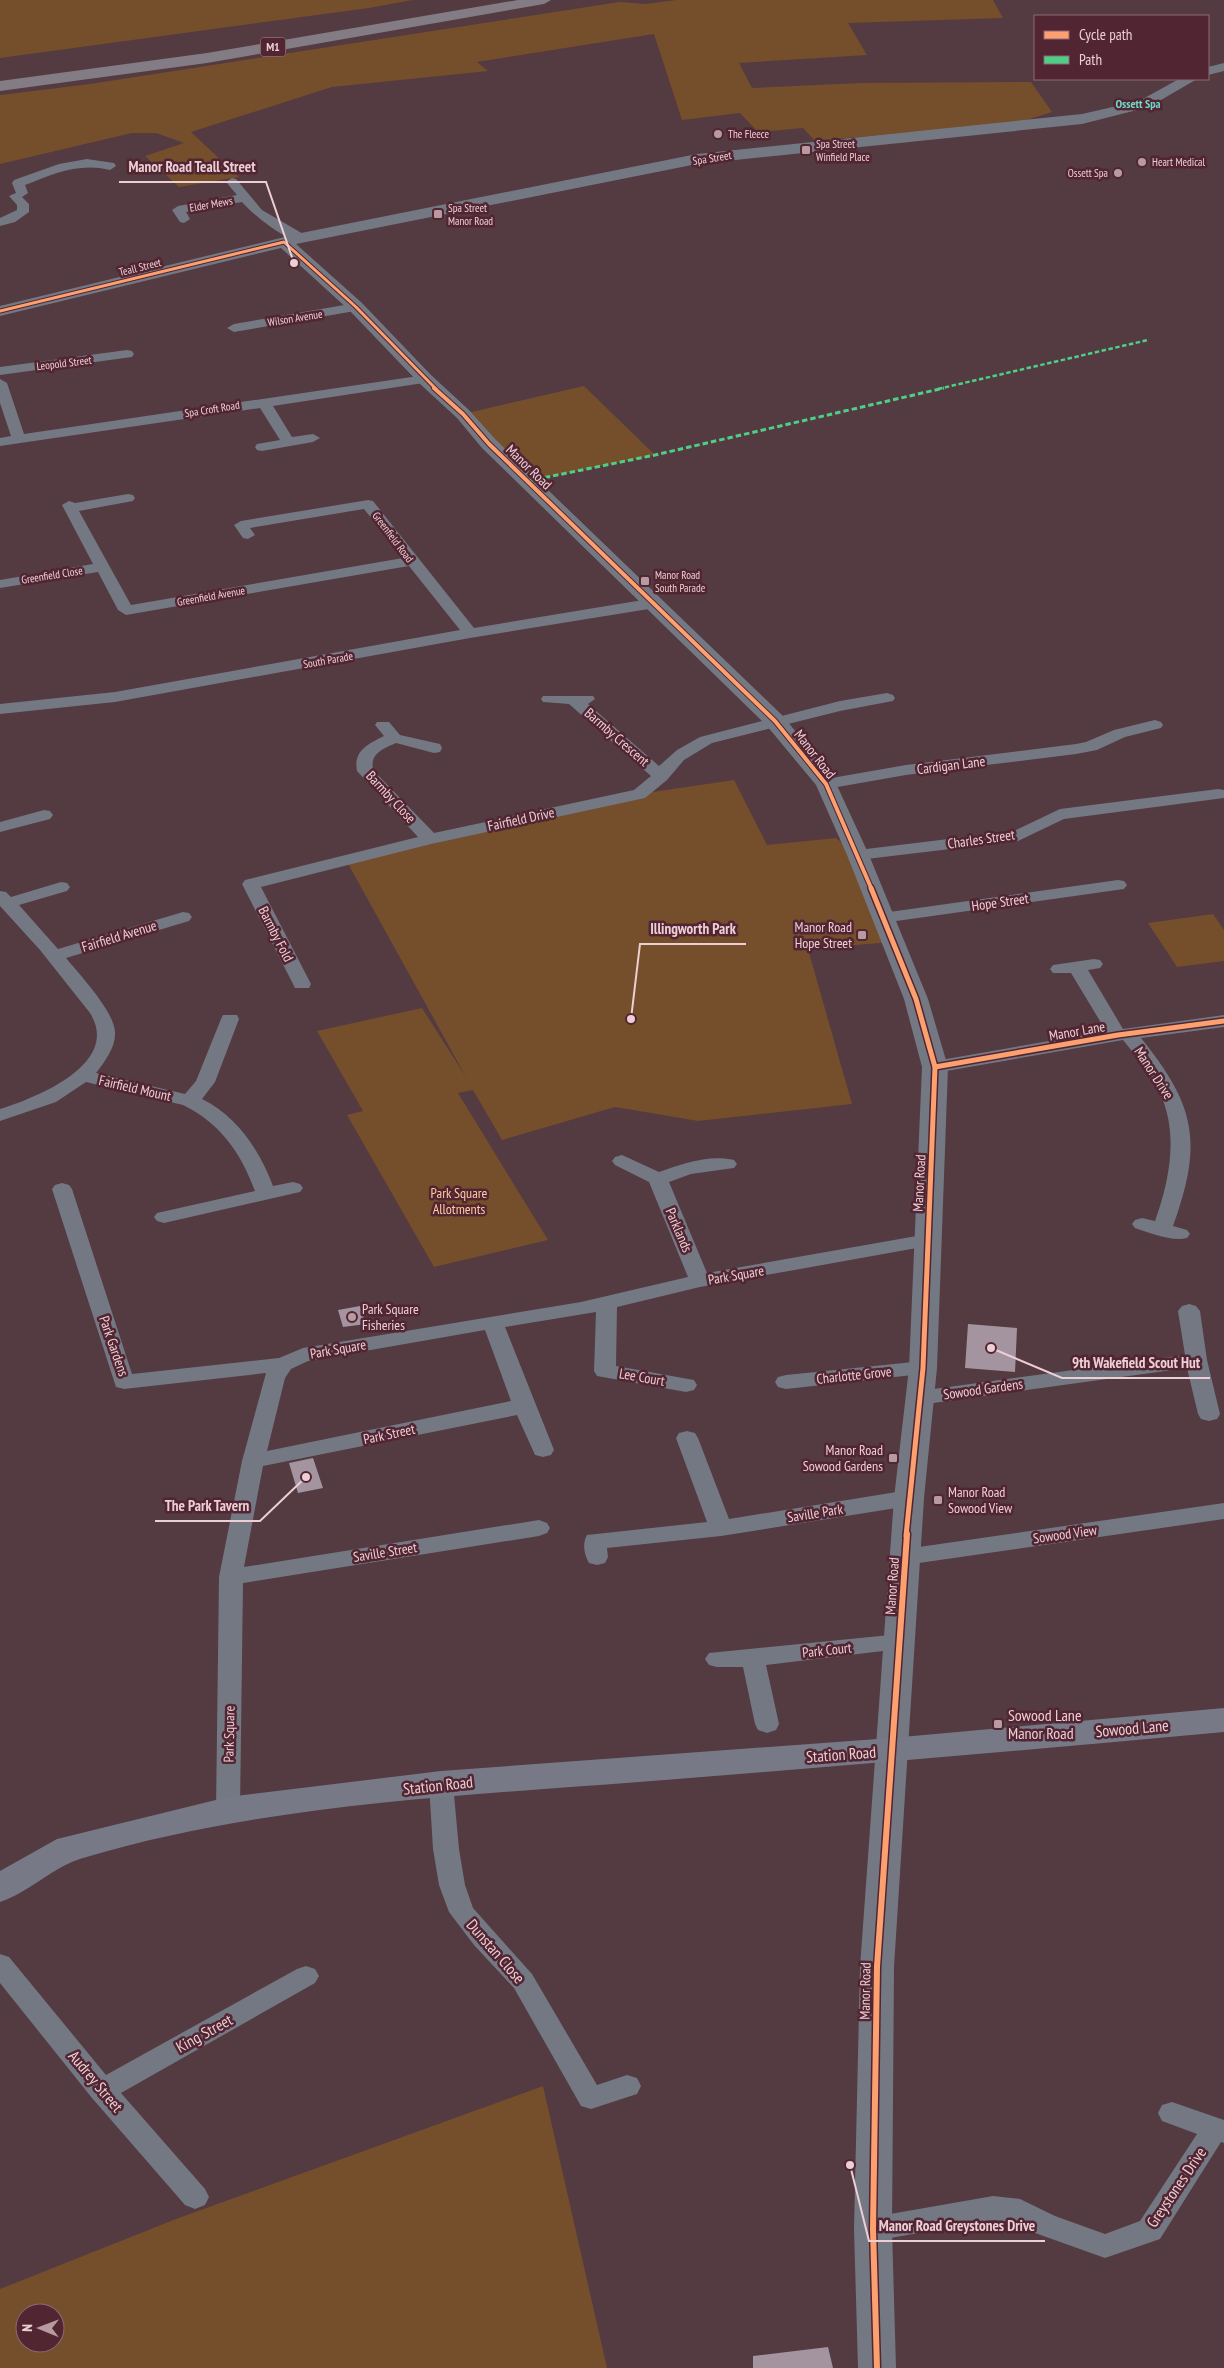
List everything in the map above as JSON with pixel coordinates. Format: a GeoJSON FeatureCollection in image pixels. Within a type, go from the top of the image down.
{"type":"FeatureCollection","features":[{"type":"Feature","properties":{"kind":"highway","name":"M1"},"geometry":{"type":"LineString","coordinates":[[0,72],[193,46],[488,0]]}},
{"type":"Feature","properties":{"kind":"highway","name":"M1"},"geometry":{"type":"LineString","coordinates":[[0,86],[207,58],[544,0]]}},
{"type":"Feature","properties":{"kind":"main road","name":"Sowood Lane"},"geometry":{"type":"LineString","coordinates":[[891,1750],[1224,1720]]}},
{"type":"Feature","properties":{"kind":"main road","name":"Station Road"},"geometry":{"type":"LineString","coordinates":[[0,1888],[69,1848],[228,1810],[441,1784],[891,1750]]}},
{"type":"Feature","properties":{"kind":"street"},"geometry":{"type":"LineString","coordinates":[[1209,70],[1224,66]]}},
{"type":"Feature","properties":{"kind":"street","name":"Spa Street"},"geometry":{"type":"LineString","coordinates":[[293,240],[697,159],[854,141],[1066,121],[1144,104],[1188,80]]}},
{"type":"Feature","properties":{"kind":"street"},"geometry":{"type":"LineString","coordinates":[[0,222],[11,219],[23,212],[22,194],[18,183],[70,166],[89,162],[100,162],[110,166]]}},
{"type":"Feature","properties":{"kind":"street"},"geometry":{"type":"LineString","coordinates":[[232,182],[245,196],[243,198],[258,213],[293,240]]}},
{"type":"Feature","properties":{"kind":"street"},"geometry":{"type":"LineString","coordinates":[[0,197],[22,194]]}},
{"type":"Feature","properties":{"kind":"street","name":"Elder Mews"},"geometry":{"type":"LineString","coordinates":[[163,210],[181,215],[243,198]]}},
{"type":"Feature","properties":{"kind":"street","name":"Manor Road"},"geometry":{"type":"LineString","coordinates":[[293,240],[425,379],[490,444],[775,721],[826,784],[858,855],[916,999],[936,1067],[921,1383],[908,1498],[900,1642],[877,1967],[873,2229],[877,2368]]}},
{"type":"Feature","properties":{"kind":"street","name":"Teall Street"},"geometry":{"type":"LineString","coordinates":[[0,310],[293,240]]}},
{"type":"Feature","properties":{"kind":"street","name":"Wilson Avenue"},"geometry":{"type":"LineString","coordinates":[[234,328],[356,307]]}},
{"type":"Feature","properties":{"kind":"street","name":"Leopold Street"},"geometry":{"type":"LineString","coordinates":[[0,371],[127,354]]}},
{"type":"Feature","properties":{"kind":"street","name":"Spa Croft Road"},"geometry":{"type":"LineString","coordinates":[[0,442],[425,379]]}},
{"type":"Feature","properties":{"kind":"street"},"geometry":{"type":"LineString","coordinates":[[0,383],[19,439]]}},
{"type":"Feature","properties":{"kind":"street"},"geometry":{"type":"LineString","coordinates":[[264,402],[288,442]]}},
{"type":"Feature","properties":{"kind":"street"},"geometry":{"type":"LineString","coordinates":[[262,446],[313,438]]}},
{"type":"Feature","properties":{"kind":"street","name":"Greenfield Avenue"},"geometry":{"type":"LineString","coordinates":[[128,498],[69,506],[126,610],[412,561]]}},
{"type":"Feature","properties":{"kind":"street","name":"Greenfield Road"},"geometry":{"type":"LineString","coordinates":[[248,535],[241,525],[368,504],[470,633]]}},
{"type":"Feature","properties":{"kind":"street","name":"Greenfield Close"},"geometry":{"type":"LineString","coordinates":[[2,585],[101,567]]}},
{"type":"Feature","properties":{"kind":"street","name":"South Parade"},"geometry":{"type":"LineString","coordinates":[[0,709],[115,697],[470,633],[655,603]]}},
{"type":"Feature","properties":{"kind":"street","name":"Fairfield Drive"},"geometry":{"type":"LineString","coordinates":[[250,884],[430,839],[639,794],[661,776],[671,762],[687,750],[706,740],[775,721],[887,698]]}},
{"type":"Feature","properties":{"kind":"street","name":"Barmby Crescent"},"geometry":{"type":"LineString","coordinates":[[548,699],[580,699],[661,776]]}},
{"type":"Feature","properties":{"kind":"street","name":"Cardigan Lane"},"geometry":{"type":"LineString","coordinates":[[826,784],[906,770],[1076,749],[1091,746],[1113,736],[1155,725]]}},
{"type":"Feature","properties":{"kind":"street","name":"Barmby Close"},"geometry":{"type":"LineString","coordinates":[[430,839],[365,771],[362,763],[364,756],[389,732],[434,748]]}},
{"type":"Feature","properties":{"kind":"street","name":"Charles Street"},"geometry":{"type":"LineString","coordinates":[[858,855],[1018,836],[1060,814],[1218,794]]}},
{"type":"Feature","properties":{"kind":"street"},"geometry":{"type":"LineString","coordinates":[[0,827],[44,815]]}},
{"type":"Feature","properties":{"kind":"street","name":"Barmby Fold"},"geometry":{"type":"LineString","coordinates":[[250,884],[302,984]]}},
{"type":"Feature","properties":{"kind":"street","name":"Hope Street"},"geometry":{"type":"LineString","coordinates":[[882,918],[1118,885]]}},
{"type":"Feature","properties":{"kind":"street"},"geometry":{"type":"LineString","coordinates":[[4,899],[62,887]]}},
{"type":"Feature","properties":{"kind":"street"},"geometry":{"type":"LineString","coordinates":[[0,1115],[40,1102],[65,1090],[99,1058],[106,1039],[104,1022],[55,956],[4,899]]}},
{"type":"Feature","properties":{"kind":"street","name":"Fairfield Avenue"},"geometry":{"type":"LineString","coordinates":[[55,956],[184,917]]}},
{"type":"Feature","properties":{"kind":"street","name":"Manor Drive"},"geometry":{"type":"LineString","coordinates":[[1077,967],[1123,1035],[1169,1090],[1178,1114],[1182,1144],[1171,1231],[1142,1224]]}},
{"type":"Feature","properties":{"kind":"street","name":"Fairfield Mount"},"geometry":{"type":"LineString","coordinates":[[190,1101],[205,1082],[230,1019]]}},
{"type":"Feature","properties":{"kind":"street","name":"Manor Lane"},"geometry":{"type":"LineString","coordinates":[[936,1067],[1123,1035],[1224,1021]]}},
{"type":"Feature","properties":{"kind":"street","name":"Fairfield Mount"},"geometry":{"type":"LineString","coordinates":[[80,1076],[190,1101],[203,1106],[217,1117],[242,1144],[253,1160],[266,1194]]}},
{"type":"Feature","properties":{"kind":"street"},"geometry":{"type":"LineString","coordinates":[[622,1161],[658,1179],[688,1168],[727,1164]]}},
{"type":"Feature","properties":{"kind":"street","name":"Parklands"},"geometry":{"type":"LineString","coordinates":[[658,1179],[700,1281]]}},
{"type":"Feature","properties":{"kind":"street"},"geometry":{"type":"LineString","coordinates":[[164,1217],[293,1188]]}},
{"type":"Feature","properties":{"kind":"street","name":"Park Gardens"},"geometry":{"type":"LineString","coordinates":[[62,1189],[124,1382],[283,1364]]}},
{"type":"Feature","properties":{"kind":"street","name":"Park Square"},"geometry":{"type":"LineString","coordinates":[[228,1810],[231,1577],[253,1462],[274,1377],[283,1364],[303,1355],[607,1303],[700,1281],[928,1240]]}},
{"type":"Feature","properties":{"kind":"street","name":"Lee Court"},"geometry":{"type":"LineString","coordinates":[[607,1303],[605,1371],[686,1385]]}},
{"type":"Feature","properties":{"kind":"street"},"geometry":{"type":"LineString","coordinates":[[1189,1310],[1196,1360],[1209,1414]]}},
{"type":"Feature","properties":{"kind":"street"},"geometry":{"type":"LineString","coordinates":[[493,1322],[524,1406],[543,1450]]}},
{"type":"Feature","properties":{"kind":"street","name":"Sowood Gardens"},"geometry":{"type":"LineString","coordinates":[[921,1383],[1196,1360]]}},
{"type":"Feature","properties":{"kind":"street","name":"Charlotte Grove"},"geometry":{"type":"LineString","coordinates":[[786,1382],[921,1383]]}},
{"type":"Feature","properties":{"kind":"street","name":"Park Street"},"geometry":{"type":"LineString","coordinates":[[253,1462],[524,1406]]}},
{"type":"Feature","properties":{"kind":"street"},"geometry":{"type":"LineString","coordinates":[[687,1438],[721,1528]]}},
{"type":"Feature","properties":{"kind":"street","name":"Saville Park"},"geometry":{"type":"LineString","coordinates":[[597,1557],[595,1540],[721,1528],[908,1498]]}},
{"type":"Feature","properties":{"kind":"street","name":"Sowood View"},"geometry":{"type":"LineString","coordinates":[[905,1557],[1224,1511]]}},
{"type":"Feature","properties":{"kind":"street","name":"Saville Street"},"geometry":{"type":"LineString","coordinates":[[231,1577],[539,1528]]}},
{"type":"Feature","properties":{"kind":"street","name":"Park Court"},"geometry":{"type":"LineString","coordinates":[[716,1659],[754,1658],[900,1642]]}},
{"type":"Feature","properties":{"kind":"street"},"geometry":{"type":"LineString","coordinates":[[754,1658],[767,1724]]}},
{"type":"Feature","properties":{"kind":"street","name":"Dunstan Close"},"geometry":{"type":"LineString","coordinates":[[441,1784],[446,1849],[452,1885],[462,1912],[523,1981],[591,2098],[626,2086]]}},
{"type":"Feature","properties":{"kind":"street","name":"Audrey Street"},"geometry":{"type":"LineString","coordinates":[[0,1964],[102,2090],[195,2197]]}},
{"type":"Feature","properties":{"kind":"street","name":"King Street"},"geometry":{"type":"LineString","coordinates":[[102,2090],[306,1976]]}},
{"type":"Feature","properties":{"kind":"street","name":"Greystones Drive"},"geometry":{"type":"LineString","coordinates":[[873,2229],[993,2208],[1020,2211],[1045,2225],[1105,2246],[1150,2230],[1219,2131],[1172,2113]]}},
{"type":"Feature","properties":{"kind":"green space"},"geometry":{"type":"Polygon","coordinates":[[[0,0],[413,0],[369,8],[0,58],[0,0]]]}},
{"type":"Feature","properties":{"kind":"green space"},"geometry":{"type":"Polygon","coordinates":[[[676,0],[993,0],[1003,18],[848,23],[867,55],[739,63],[752,88],[861,83],[1031,82],[1052,112],[1020,122],[815,141],[803,128],[758,132],[740,113],[682,120],[654,34],[477,62],[488,71],[332,87],[191,132],[239,177],[179,187],[145,156],[184,143],[156,133],[132,133],[0,164],[0,95],[90,84],[619,2],[645,4],[676,0]]]}},
{"type":"Feature","properties":{"kind":"green space"},"geometry":{"type":"Polygon","coordinates":[[[584,386],[655,455],[528,481],[463,414],[584,386]]]}},
{"type":"Feature","properties":{"kind":"green space","name":"Park Square Allotments"},"geometry":{"type":"Polygon","coordinates":[[[734,780],[767,845],[836,838],[858,855],[892,942],[808,949],[852,1104],[698,1121],[615,1107],[502,1140],[473,1090],[458,1093],[548,1240],[434,1267],[347,1115],[363,1111],[317,1031],[422,1008],[466,1077],[346,860],[639,794],[734,780]]]}},
{"type":"Feature","properties":{"kind":"green space"},"geometry":{"type":"Polygon","coordinates":[[[1213,914],[1224,930],[1224,961],[1177,967],[1148,923],[1213,914]]]}},
{"type":"Feature","properties":{"kind":"green space"},"geometry":{"type":"Polygon","coordinates":[[[543,2086],[607,2368],[0,2368],[0,2289],[176,2219],[543,2086]]]}},
{"type":"Feature","properties":{"kind":"building","name":"Park Square Fisheries"},"geometry":{"type":"Polygon","coordinates":[[[360,1306],[366,1324],[343,1327],[338,1310],[360,1306]]]}},
{"type":"Feature","properties":{"kind":"building"},"geometry":{"type":"Polygon","coordinates":[[[968,1324],[1017,1328],[1015,1372],[965,1368],[968,1324]]]}},
{"type":"Feature","properties":{"kind":"building"},"geometry":{"type":"Polygon","coordinates":[[[313,1458],[323,1488],[298,1493],[289,1463],[313,1458]]]}},
{"type":"Feature","properties":{"kind":"building"},"geometry":{"type":"Polygon","coordinates":[[[828,2347],[833,2368],[753,2368],[753,2356],[828,2347]]]}},
{"type":"Feature","properties":{"kind":"marked path"},"geometry":{"type":"LineString","coordinates":[[528,481],[655,455],[1148,340]]}},
{"type":"Feature","properties":{"kind":"cycle path"},"geometry":{"type":"LineString","coordinates":[[0,311],[284,242],[356,307],[425,379],[463,414],[489,444],[775,721],[826,784],[858,855],[916,999],[935,1067],[923,1368],[909,1498],[877,1967],[873,2229],[877,2368]]}},
{"type":"Feature","properties":{"kind":"cycle path"},"geometry":{"type":"LineString","coordinates":[[935,1067],[1118,1035],[1224,1021]]}},
{"type":"Feature","properties":{"kind":"place","name":"The Fleece"},"geometry":{"type":"Point","coordinates":[718,134]}},
{"type":"Feature","properties":{"kind":"place","name":"Spa Street Winfield Place"},"geometry":{"type":"Point","coordinates":[806,150]}},
{"type":"Feature","properties":{"kind":"place","name":"Heart Medical"},"geometry":{"type":"Point","coordinates":[1142,162]}},
{"type":"Feature","properties":{"kind":"place","name":"Ossett Spa"},"geometry":{"type":"Point","coordinates":[1118,173]}},
{"type":"Feature","properties":{"kind":"place","name":"Spa Street Manor Road"},"geometry":{"type":"Point","coordinates":[438,214]}},
{"type":"Feature","properties":{"kind":"place","name":"Manor Road Teall Street"},"geometry":{"type":"Point","coordinates":[294,263]}},
{"type":"Feature","properties":{"kind":"place","name":"Manor Road South Parade"},"geometry":{"type":"Point","coordinates":[645,581]}},
{"type":"Feature","properties":{"kind":"place","name":"Manor Road Hope Street"},"geometry":{"type":"Point","coordinates":[862,935]}},
{"type":"Feature","properties":{"kind":"place","name":"Illingworth Park"},"geometry":{"type":"Point","coordinates":[631,1019]}},
{"type":"Feature","properties":{"kind":"place","name":"Park Square Fisheries"},"geometry":{"type":"Point","coordinates":[352,1317]}},
{"type":"Feature","properties":{"kind":"place","name":"9th Wakefield Scout Hut"},"geometry":{"type":"Point","coordinates":[991,1348]}},
{"type":"Feature","properties":{"kind":"place","name":"Manor Road Sowood Gardens"},"geometry":{"type":"Point","coordinates":[893,1458]}},
{"type":"Feature","properties":{"kind":"place","name":"The Park Tavern"},"geometry":{"type":"Point","coordinates":[306,1477]}},
{"type":"Feature","properties":{"kind":"place","name":"Manor Road Sowood View"},"geometry":{"type":"Point","coordinates":[938,1500]}},
{"type":"Feature","properties":{"kind":"place","name":"Sowood Lane Manor Road"},"geometry":{"type":"Point","coordinates":[998,1724]}},
{"type":"Feature","properties":{"kind":"place","name":"Manor Road Greystones Drive"},"geometry":{"type":"Point","coordinates":[850,2165]}},
{"type":"Feature","properties":{"kind":"district","name":"Ossett Spa"},"geometry":{"type":"Point","coordinates":[1138,104]}}]}
